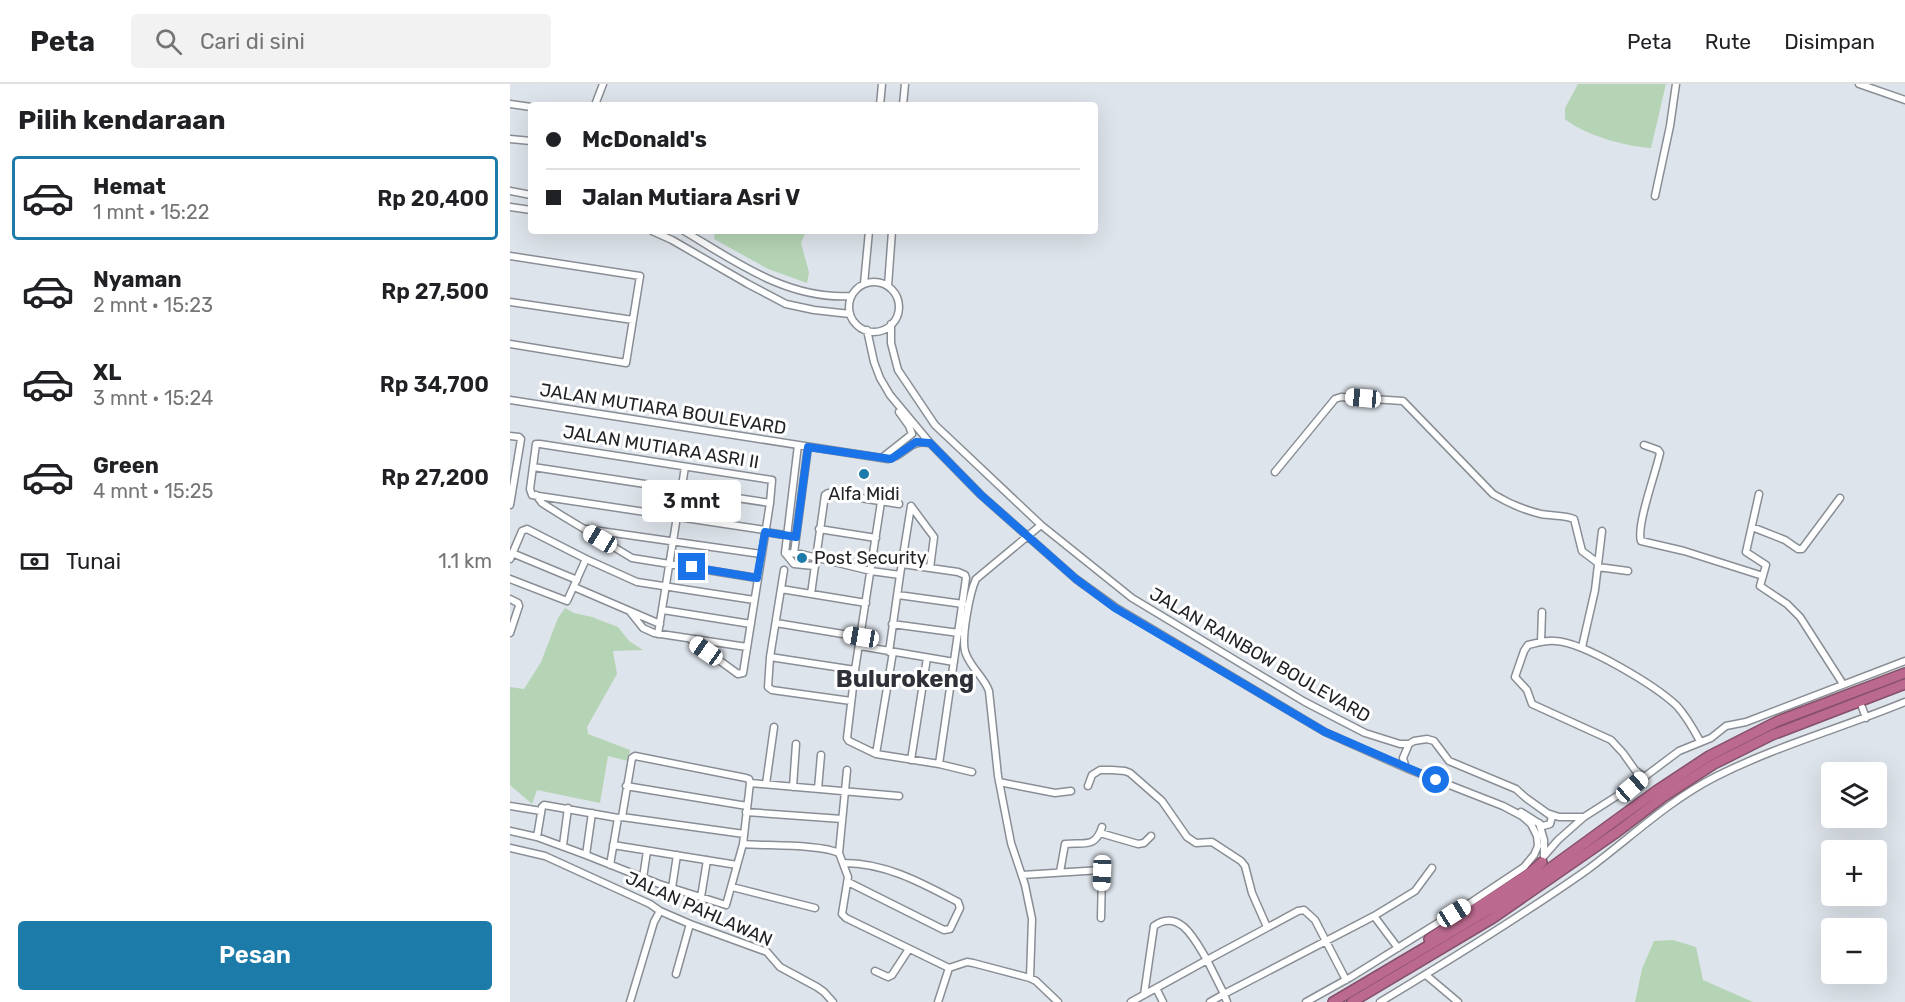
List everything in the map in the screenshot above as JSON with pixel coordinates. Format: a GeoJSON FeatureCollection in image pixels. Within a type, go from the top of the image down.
{"type":"FeatureCollection","features":[{"type":"Feature","properties":{"kind":"highway"},"geometry":{"type":"LineString","coordinates":[[1351,997],[1492,908],[1709,756],[1778,721],[1905,673]]}},
{"type":"Feature","properties":{"kind":"highway"},"geometry":{"type":"LineString","coordinates":[[1333,1002],[1351,997],[1493,918],[1714,764],[1772,735],[1905,684]]}},
{"type":"Feature","properties":{"kind":"highway"},"geometry":{"type":"LineString","coordinates":[[1351,997],[1357,985],[1366,978],[1531,872],[1543,859]]}},
{"type":"Feature","properties":{"kind":"street"},"geometry":{"type":"LineString","coordinates":[[597,102],[603,84]]}},
{"type":"Feature","properties":{"kind":"street"},"geometry":{"type":"LineString","coordinates":[[880,102],[882,84]]}},
{"type":"Feature","properties":{"kind":"street"},"geometry":{"type":"LineString","coordinates":[[903,102],[904,84]]}},
{"type":"Feature","properties":{"kind":"street"},"geometry":{"type":"LineString","coordinates":[[1655,196],[1670,126],[1676,84]]}},
{"type":"Feature","properties":{"kind":"street"},"geometry":{"type":"LineString","coordinates":[[1859,84],[1905,100]]}},
{"type":"Feature","properties":{"kind":"street"},"geometry":{"type":"LineString","coordinates":[[510,104],[528,107]]}},
{"type":"Feature","properties":{"kind":"street"},"geometry":{"type":"LineString","coordinates":[[510,138],[528,141]]}},
{"type":"Feature","properties":{"kind":"street"},"geometry":{"type":"LineString","coordinates":[[510,191],[528,194]]}},
{"type":"Feature","properties":{"kind":"street"},"geometry":{"type":"LineString","coordinates":[[510,207],[528,210]]}},
{"type":"Feature","properties":{"kind":"street"},"geometry":{"type":"LineString","coordinates":[[659,234],[786,304],[850,314]]}},
{"type":"Feature","properties":{"kind":"street"},"geometry":{"type":"LineString","coordinates":[[689,234],[755,274],[792,289],[840,297],[851,296]]}},
{"type":"Feature","properties":{"kind":"street"},"geometry":{"type":"LineString","coordinates":[[864,284],[869,234]]}},
{"type":"Feature","properties":{"kind":"street"},"geometry":{"type":"LineString","coordinates":[[888,286],[892,234]]}},
{"type":"Feature","properties":{"kind":"street"},"geometry":{"type":"LineString","coordinates":[[510,256],[640,276],[626,363],[510,344]]}},
{"type":"Feature","properties":{"kind":"street"},"geometry":{"type":"LineString","coordinates":[[876,282],[888,286],[898,301],[897,314],[891,324],[880,330],[867,330],[856,324],[850,314],[851,296],[864,284],[876,282]]}},
{"type":"Feature","properties":{"kind":"street"},"geometry":{"type":"LineString","coordinates":[[510,302],[633,320]]}},
{"type":"Feature","properties":{"kind":"street"},"geometry":{"type":"LineString","coordinates":[[891,324],[891,343],[898,370],[929,418],[1041,525],[976,579],[972,590],[964,642],[966,656],[989,691],[999,782],[1011,843],[1022,874],[1032,919],[1030,978]]}},
{"type":"Feature","properties":{"kind":"street","name":"JALAN RAINBOW BOULEVARD"},"geometry":{"type":"LineString","coordinates":[[867,330],[874,362],[890,396],[930,443],[981,495],[1076,579],[1115,608],[1325,732],[1406,768]]}},
{"type":"Feature","properties":{"kind":"street"},"geometry":{"type":"LineString","coordinates":[[883,457],[912,434],[890,396]]}},
{"type":"Feature","properties":{"kind":"street"},"geometry":{"type":"LineString","coordinates":[[1275,472],[1335,399],[1341,397],[1403,401],[1493,494],[1505,502],[1533,512],[1574,519],[1582,551],[1598,565],[1628,572]]}},
{"type":"Feature","properties":{"kind":"street","name":"JALAN MUTIARA BOULEVARD"},"geometry":{"type":"LineString","coordinates":[[510,400],[888,459],[916,442],[930,443]]}},
{"type":"Feature","properties":{"kind":"street"},"geometry":{"type":"LineString","coordinates":[[510,436],[521,439],[510,505]]}},
{"type":"Feature","properties":{"kind":"street","name":"JALAN MUTIARA ASRI II"},"geometry":{"type":"LineString","coordinates":[[533,467],[535,446],[540,444],[771,479],[770,503]]}},
{"type":"Feature","properties":{"kind":"street"},"geometry":{"type":"LineString","coordinates":[[798,445],[786,552],[794,564],[814,566]]}},
{"type":"Feature","properties":{"kind":"street"},"geometry":{"type":"LineString","coordinates":[[1644,445],[1660,453],[1642,521],[1641,541],[1684,551],[1763,576]]}},
{"type":"Feature","properties":{"kind":"street"},"geometry":{"type":"LineString","coordinates":[[794,553],[808,447]]}},
{"type":"Feature","properties":{"kind":"street"},"geometry":{"type":"LineString","coordinates":[[690,639],[740,674],[743,672],[757,578],[761,554],[765,531],[770,503],[533,467],[530,492],[532,495],[678,516],[765,531],[796,537]]}},
{"type":"Feature","properties":{"kind":"street"},"geometry":{"type":"LineString","coordinates":[[658,634],[685,467]]}},
{"type":"Feature","properties":{"kind":"street"},"geometry":{"type":"LineString","coordinates":[[794,480],[804,480]]}},
{"type":"Feature","properties":{"kind":"street"},"geometry":{"type":"LineString","coordinates":[[811,594],[826,494],[898,504]]}},
{"type":"Feature","properties":{"kind":"street"},"geometry":{"type":"LineString","coordinates":[[1759,494],[1746,552],[1766,565],[1760,586],[1800,616],[1843,684]]}},
{"type":"Feature","properties":{"kind":"street"},"geometry":{"type":"LineString","coordinates":[[536,495],[542,503],[632,558],[757,578]]}},
{"type":"Feature","properties":{"kind":"street"},"geometry":{"type":"LineString","coordinates":[[1752,527],[1802,549],[1840,498]]}},
{"type":"Feature","properties":{"kind":"street"},"geometry":{"type":"LineString","coordinates":[[881,502],[847,738],[876,754],[972,772]]}},
{"type":"Feature","properties":{"kind":"street"},"geometry":{"type":"LineString","coordinates":[[791,504],[800,505]]}},
{"type":"Feature","properties":{"kind":"street"},"geometry":{"type":"LineString","coordinates":[[876,754],[891,652],[892,624],[911,506],[934,537],[930,568]]}},
{"type":"Feature","properties":{"kind":"street","name":"JALAN RAINBOW BOULEVARD"},"geometry":{"type":"LineString","coordinates":[[1041,525],[1132,598],[1305,702],[1365,733],[1400,744],[1409,744]]}},
{"type":"Feature","properties":{"kind":"street"},"geometry":{"type":"LineString","coordinates":[[581,528],[761,554]]}},
{"type":"Feature","properties":{"kind":"street"},"geometry":{"type":"LineString","coordinates":[[660,624],[631,613],[575,584],[511,556],[522,531],[528,529],[637,582],[754,600]]}},
{"type":"Feature","properties":{"kind":"street"},"geometry":{"type":"LineString","coordinates":[[819,529],[876,538]]}},
{"type":"Feature","properties":{"kind":"street"},"geometry":{"type":"LineString","coordinates":[[1582,647],[1595,590],[1602,531]]}},
{"type":"Feature","properties":{"kind":"street"},"geometry":{"type":"LineString","coordinates":[[786,552],[871,571],[900,575]]}},
{"type":"Feature","properties":{"kind":"street"},"geometry":{"type":"LineString","coordinates":[[510,579],[565,600],[569,599],[586,559]]}},
{"type":"Feature","properties":{"kind":"street"},"geometry":{"type":"LineString","coordinates":[[902,564],[965,575],[966,578],[939,764]]}},
{"type":"Feature","properties":{"kind":"street"},"geometry":{"type":"LineString","coordinates":[[784,570],[770,657],[768,687],[772,690],[851,701]]}},
{"type":"Feature","properties":{"kind":"street"},"geometry":{"type":"LineString","coordinates":[[781,589],[866,603]]}},
{"type":"Feature","properties":{"kind":"street"},"geometry":{"type":"LineString","coordinates":[[898,595],[963,604]]}},
{"type":"Feature","properties":{"kind":"street"},"geometry":{"type":"LineString","coordinates":[[510,599],[518,603],[519,609],[510,633]]}},
{"type":"Feature","properties":{"kind":"street"},"geometry":{"type":"LineString","coordinates":[[663,610],[751,624]]}},
{"type":"Feature","properties":{"kind":"street"},"geometry":{"type":"LineString","coordinates":[[1541,642],[1542,612]]}},
{"type":"Feature","properties":{"kind":"street"},"geometry":{"type":"LineString","coordinates":[[631,613],[643,628],[658,634],[747,647]]}},
{"type":"Feature","properties":{"kind":"street"},"geometry":{"type":"LineString","coordinates":[[776,623],[861,637]]}},
{"type":"Feature","properties":{"kind":"street"},"geometry":{"type":"LineString","coordinates":[[892,624],[959,633]]}},
{"type":"Feature","properties":{"kind":"street"},"geometry":{"type":"LineString","coordinates":[[1644,777],[1635,770],[1611,740],[1533,704],[1526,688],[1515,677],[1526,647],[1541,642],[1558,641],[1582,647],[1669,699],[1680,709],[1700,741]]}},
{"type":"Feature","properties":{"kind":"street"},"geometry":{"type":"LineString","coordinates":[[860,646],[938,660],[954,666]]}},
{"type":"Feature","properties":{"kind":"street"},"geometry":{"type":"LineString","coordinates":[[770,657],[855,670]]}},
{"type":"Feature","properties":{"kind":"street"},"geometry":{"type":"LineString","coordinates":[[911,760],[927,658]]}},
{"type":"Feature","properties":{"kind":"street"},"geometry":{"type":"LineString","coordinates":[[1543,859],[1558,840],[1584,818],[1632,787],[1679,751],[1711,738],[1726,726],[1746,722],[1843,684],[1853,684],[1905,661]]}},
{"type":"Feature","properties":{"kind":"street"},"geometry":{"type":"LineString","coordinates":[[1380,1002],[1576,878],[1649,821],[1706,782],[1783,748],[1905,702]]}},
{"type":"Feature","properties":{"kind":"street"},"geometry":{"type":"LineString","coordinates":[[1862,707],[1866,718]]}},
{"type":"Feature","properties":{"kind":"street"},"geometry":{"type":"LineString","coordinates":[[766,784],[774,727]]}},
{"type":"Feature","properties":{"kind":"street"},"geometry":{"type":"LineString","coordinates":[[1306,1002],[1346,980],[1502,882],[1524,867],[1538,846],[1537,836],[1531,824],[1522,816],[1503,806],[1406,768],[1403,758],[1409,744],[1427,739],[1434,741],[1449,761],[1516,789],[1552,817],[1550,824],[1543,826],[1514,808],[1503,806]]}},
{"type":"Feature","properties":{"kind":"street"},"geometry":{"type":"LineString","coordinates":[[793,787],[796,744]]}},
{"type":"Feature","properties":{"kind":"street"},"geometry":{"type":"LineString","coordinates":[[818,789],[821,755]]}},
{"type":"Feature","properties":{"kind":"street"},"geometry":{"type":"LineString","coordinates":[[510,831],[563,845],[610,865],[643,878],[726,905],[743,844],[749,779],[635,756],[630,765],[610,865]]}},
{"type":"Feature","properties":{"kind":"street"},"geometry":{"type":"LineString","coordinates":[[847,770],[839,853],[844,863],[848,882],[843,915],[950,968],[967,962],[1030,978],[1058,1002]]}},
{"type":"Feature","properties":{"kind":"street"},"geometry":{"type":"LineString","coordinates":[[1088,786],[1092,775],[1101,770],[1125,771],[1137,778],[1165,805],[1188,837],[1196,843],[1212,842],[1241,861],[1245,866],[1252,893],[1267,927]]}},
{"type":"Feature","properties":{"kind":"street"},"geometry":{"type":"LineString","coordinates":[[999,782],[1055,793],[1071,791]]}},
{"type":"Feature","properties":{"kind":"street"},"geometry":{"type":"LineString","coordinates":[[750,783],[899,795]]}},
{"type":"Feature","properties":{"kind":"street"},"geometry":{"type":"LineString","coordinates":[[626,786],[746,809],[842,819]]}},
{"type":"Feature","properties":{"kind":"street"},"geometry":{"type":"LineString","coordinates":[[537,837],[542,807],[545,805],[620,818],[744,834]]}},
{"type":"Feature","properties":{"kind":"street"},"geometry":{"type":"LineString","coordinates":[[510,806],[541,811]]}},
{"type":"Feature","properties":{"kind":"street"},"geometry":{"type":"LineString","coordinates":[[563,845],[568,808]]}},
{"type":"Feature","properties":{"kind":"street"},"geometry":{"type":"LineString","coordinates":[[586,855],[592,813]]}},
{"type":"Feature","properties":{"kind":"street"},"geometry":{"type":"LineString","coordinates":[[1547,813],[1558,817],[1584,818]]}},
{"type":"Feature","properties":{"kind":"street"},"geometry":{"type":"LineString","coordinates":[[1539,823],[1544,840],[1543,859]]}},
{"type":"Feature","properties":{"kind":"street"},"geometry":{"type":"LineString","coordinates":[[1060,872],[1065,844],[1092,843],[1097,839],[1101,830],[1138,844],[1144,843],[1151,836]]}},
{"type":"Feature","properties":{"kind":"street"},"geometry":{"type":"LineString","coordinates":[[743,844],[811,848],[839,853]]}},
{"type":"Feature","properties":{"kind":"street"},"geometry":{"type":"LineString","coordinates":[[613,845],[737,865]]}},
{"type":"Feature","properties":{"kind":"street","name":"JALAN PAHLAWAN"},"geometry":{"type":"LineString","coordinates":[[510,848],[545,856],[690,924],[767,952],[780,967],[817,987],[833,1002]]}},
{"type":"Feature","properties":{"kind":"street"},"geometry":{"type":"LineString","coordinates":[[643,878],[647,851]]}},
{"type":"Feature","properties":{"kind":"street"},"geometry":{"type":"LineString","coordinates":[[672,888],[677,855]]}},
{"type":"Feature","properties":{"kind":"street"},"geometry":{"type":"LineString","coordinates":[[701,897],[707,860]]}},
{"type":"Feature","properties":{"kind":"street"},"geometry":{"type":"LineString","coordinates":[[844,863],[861,864],[903,874],[958,902],[960,908],[950,929],[944,930],[848,882]]}},
{"type":"Feature","properties":{"kind":"street"},"geometry":{"type":"LineString","coordinates":[[1210,1002],[1374,916],[1415,891],[1432,868]]}},
{"type":"Feature","properties":{"kind":"street"},"geometry":{"type":"LineString","coordinates":[[1022,874],[1097,870],[1102,872],[1101,918]]}},
{"type":"Feature","properties":{"kind":"street"},"geometry":{"type":"LineString","coordinates":[[732,887],[815,908]]}},
{"type":"Feature","properties":{"kind":"street"},"geometry":{"type":"LineString","coordinates":[[1131,1002],[1267,927],[1304,910],[1315,920],[1346,980]]}},
{"type":"Feature","properties":{"kind":"street"},"geometry":{"type":"LineString","coordinates":[[630,1002],[654,922],[660,911]]}},
{"type":"Feature","properties":{"kind":"street"},"geometry":{"type":"LineString","coordinates":[[1374,916],[1398,948]]}},
{"type":"Feature","properties":{"kind":"street"},"geometry":{"type":"LineString","coordinates":[[1144,995],[1152,932],[1156,924],[1165,922],[1184,925],[1191,933],[1227,1002]]}},
{"type":"Feature","properties":{"kind":"street"},"geometry":{"type":"LineString","coordinates":[[676,974],[690,924]]}},
{"type":"Feature","properties":{"kind":"street"},"geometry":{"type":"LineString","coordinates":[[875,971],[888,977],[892,975],[909,949]]}},
{"type":"Feature","properties":{"kind":"street"},"geometry":{"type":"LineString","coordinates":[[938,1002],[950,968]]}},
{"type":"Feature","properties":{"kind":"street"},"geometry":{"type":"LineString","coordinates":[[1426,975],[1458,1002]]}},
{"type":"Feature","properties":{"kind":"street"},"geometry":{"type":"LineString","coordinates":[[1156,988],[1163,1002]]}},
{"type":"Feature","properties":{"kind":"green space"},"geometry":{"type":"Polygon","coordinates":[[[1578,84],[1666,84],[1651,148],[1606,139],[1583,130],[1565,119],[1565,108],[1578,84]]]}},
{"type":"Feature","properties":{"kind":"green space"},"geometry":{"type":"Polygon","coordinates":[[[715,234],[805,234],[801,243],[809,272],[807,283],[768,269],[714,239],[715,234]]]}},
{"type":"Feature","properties":{"kind":"green space"},"geometry":{"type":"Polygon","coordinates":[[[565,608],[618,627],[629,641],[643,650],[613,651],[617,674],[587,727],[588,734],[630,750],[628,761],[608,756],[600,803],[537,790],[532,804],[510,785],[510,687],[524,689],[541,662],[558,618],[565,608]]]}},
{"type":"Feature","properties":{"kind":"green space"},"geometry":{"type":"Polygon","coordinates":[[[1673,940],[1696,947],[1703,980],[1753,1002],[1635,1002],[1642,969],[1654,941],[1673,940]]]}},
{"type":"Feature","properties":{"kind":"place","name":"Alfa Midi"},"geometry":{"type":"Point","coordinates":[864,474]}},
{"type":"Feature","properties":{"kind":"place","name":"Post Security"},"geometry":{"type":"Point","coordinates":[802,558]}},
{"type":"Feature","properties":{"kind":"district","name":"Bulurokeng"},"geometry":{"type":"Point","coordinates":[905,679]}},
{"type":"Feature","properties":{"kind":"route"},"geometry":{"type":"LineString","coordinates":[[692,567],[757,578],[765,532],[796,537],[808,447],[891,459],[916,442],[930,443],[981,495],[1076,579],[1115,608],[1325,732],[1436,780]]}}]}
